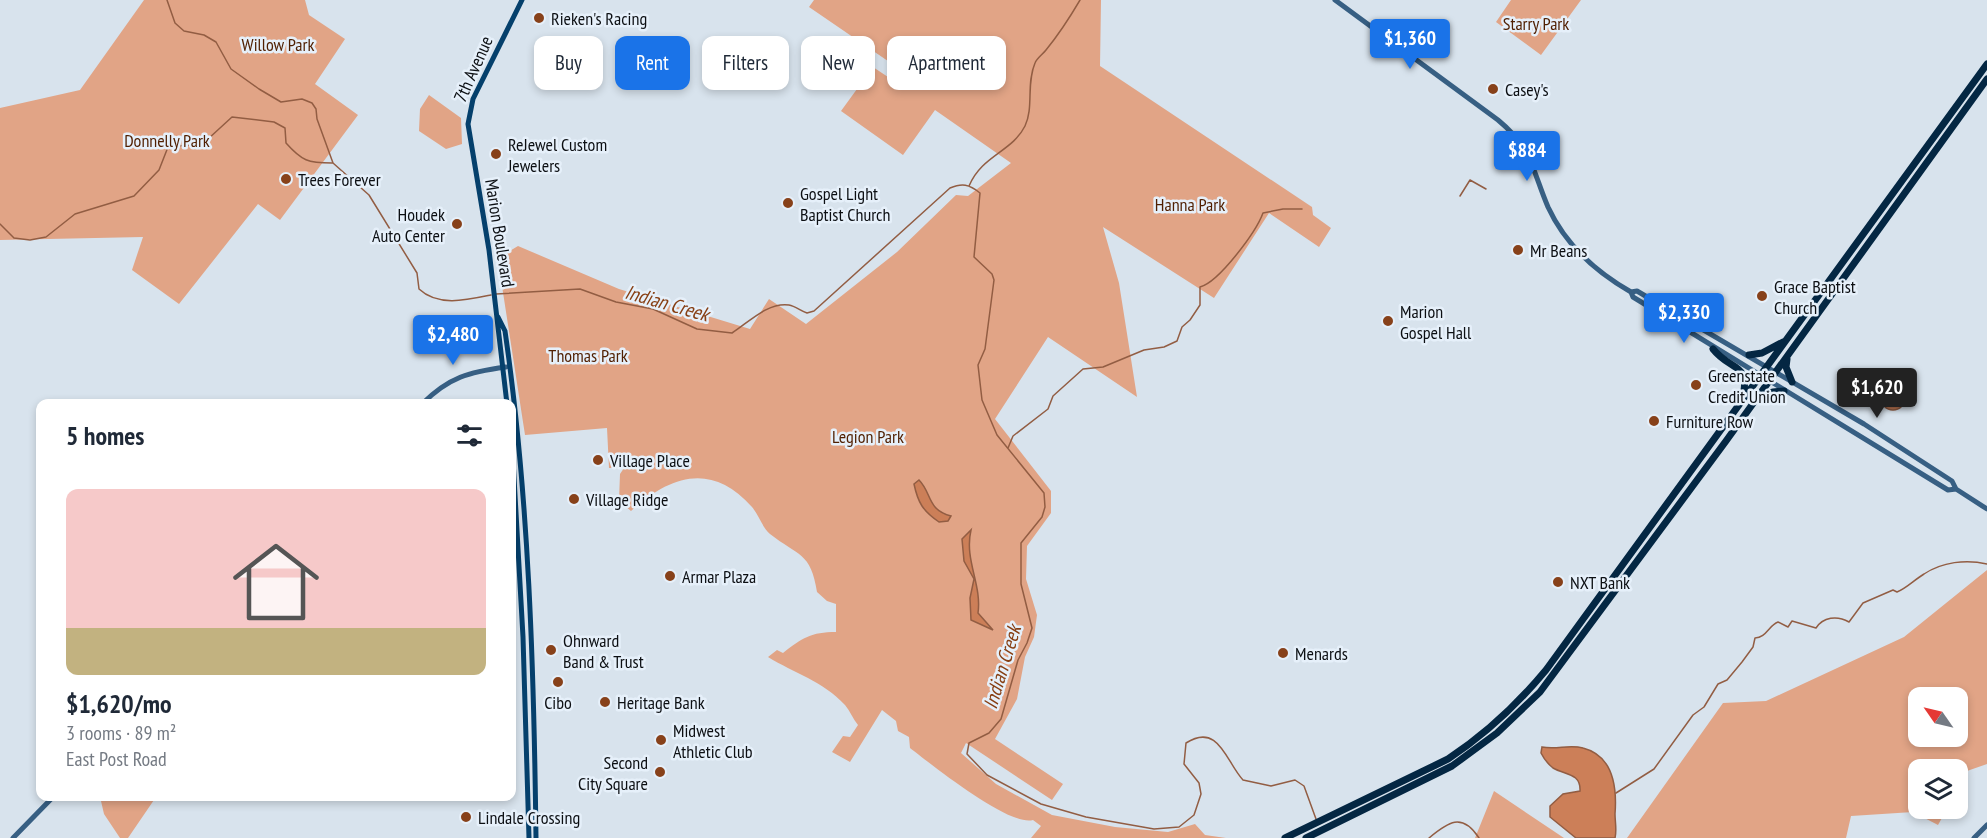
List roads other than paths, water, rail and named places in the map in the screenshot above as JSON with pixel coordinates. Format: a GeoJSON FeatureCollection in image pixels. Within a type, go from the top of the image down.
{"type":"FeatureCollection","features":[{"type":"Feature","properties":{"kind":"highway"},"geometry":{"type":"LineString","coordinates":[[1285,838],[1448,759],[1473,743],[1522,698],[1546,670],[1741,405],[1987,64]]}},
{"type":"Feature","properties":{"kind":"highway"},"geometry":{"type":"LineString","coordinates":[[1305,838],[1452,766],[1497,733],[1528,704],[1566,658],[1987,80]]}},
{"type":"Feature","properties":{"kind":"highway"},"geometry":{"type":"LineString","coordinates":[[1749,355],[1756,356],[1769,351],[1788,338]]}},
{"type":"Feature","properties":{"kind":"highway"},"geometry":{"type":"LineString","coordinates":[[1713,349],[1743,374],[1746,380],[1741,405]]}},
{"type":"Feature","properties":{"kind":"highway"},"geometry":{"type":"LineString","coordinates":[[1788,355],[1786,363],[1792,382]]}},
{"type":"Feature","properties":{"kind":"highway"},"geometry":{"type":"LineString","coordinates":[[1754,402],[1766,394],[1784,391]]}},
{"type":"Feature","properties":{"kind":"main road","name":"7th Avenue"},"geometry":{"type":"LineString","coordinates":[[471,154],[468,124],[473,99],[522,0]]}},
{"type":"Feature","properties":{"kind":"main road"},"geometry":{"type":"LineString","coordinates":[[1335,0],[1498,120],[1519,138],[1526,149],[1549,207],[1564,234],[1593,266],[1631,292],[1633,297],[1713,349],[1948,490],[1956,489]]}},
{"type":"Feature","properties":{"kind":"main road","name":"Marion Boulevard"},"geometry":{"type":"LineString","coordinates":[[471,154],[498,317],[497,333],[506,399]]}},
{"type":"Feature","properties":{"kind":"main road"},"geometry":{"type":"LineString","coordinates":[[1631,292],[1637,291],[1768,366],[1908,452],[1952,481],[1956,489],[1987,509]]}},
{"type":"Feature","properties":{"kind":"main road","name":"Marion Boulevard"},"geometry":{"type":"LineString","coordinates":[[498,317],[505,331],[514,399]]}},
{"type":"Feature","properties":{"kind":"main road"},"geometry":{"type":"LineString","coordinates":[[428,399],[452,379],[471,372],[510,367]]}},
{"type":"Feature","properties":{"kind":"main road","name":"Marion Boulevard"},"geometry":{"type":"LineString","coordinates":[[516,415],[536,838]]}},
{"type":"Feature","properties":{"kind":"main road"},"geometry":{"type":"LineString","coordinates":[[516,512],[523,634],[529,838]]}},
{"type":"Feature","properties":{"kind":"main road"},"geometry":{"type":"LineString","coordinates":[[13,838],[49,801]]}},
{"type":"Feature","properties":{"kind":"main road"},"geometry":{"type":"LineString","coordinates":[[1974,838],[1987,825]]}},
{"type":"Feature","properties":{"kind":"waterway","name":"Indian Creek"},"geometry":{"type":"LineString","coordinates":[[167,0],[175,23],[184,31],[204,35],[216,42],[231,69],[259,89],[281,102],[302,99],[312,103],[333,163],[369,195],[417,273],[419,289],[435,298],[453,301],[491,295]]}},
{"type":"Feature","properties":{"kind":"waterway"},"geometry":{"type":"LineString","coordinates":[[969,186],[981,167],[1013,142],[1025,126],[1028,119],[1031,79],[1035,63],[1060,32],[1080,0]]}},
{"type":"Feature","properties":{"kind":"waterway"},"geometry":{"type":"LineString","coordinates":[[0,224],[14,238],[30,240],[46,237],[75,214],[134,196],[159,170],[168,147],[188,145],[208,139],[232,117],[274,122],[285,128],[286,143],[301,157],[311,161],[332,163]]}},
{"type":"Feature","properties":{"kind":"waterway"},"geometry":{"type":"LineString","coordinates":[[1460,196],[1470,180],[1486,189]]}},
{"type":"Feature","properties":{"kind":"waterway","name":"Indian Creek"},"geometry":{"type":"LineString","coordinates":[[496,294],[580,289],[616,302],[653,309],[697,329],[732,333],[759,314],[781,305],[794,306],[807,313],[814,311],[950,188],[965,185],[976,190],[980,193],[974,257],[992,274],[994,280],[985,349],[978,365],[982,400],[997,435],[1044,493],[1045,507],[1042,517],[1021,543],[1021,584],[1032,628],[1018,660],[1001,719],[989,733],[969,743],[967,754],[987,775],[1041,804],[1086,817],[1154,829],[1179,827],[1194,815],[1201,794],[1199,783],[1184,764],[1186,743],[1206,737],[1220,747],[1243,780],[1271,786],[1295,780],[1304,786],[1316,819]]}},
{"type":"Feature","properties":{"kind":"waterway"},"geometry":{"type":"LineString","coordinates":[[1008,448],[1013,436],[1048,409],[1053,396],[1083,369],[1103,367],[1144,350],[1164,347],[1177,341],[1182,327],[1200,305],[1200,287],[1217,276],[1236,255],[1253,232],[1263,213],[1283,209],[1302,209]]}},
{"type":"Feature","properties":{"kind":"waterway"},"geometry":{"type":"LineString","coordinates":[[1616,793],[1654,769],[1693,715],[1704,707],[1718,684],[1727,680],[1742,662],[1753,647],[1755,638],[1762,636],[1778,622],[1788,627],[1792,621],[1816,628],[1822,621],[1831,618],[1840,618],[1849,622],[1863,603],[1893,590],[1897,592],[1938,567],[1963,562],[1987,564]]}},
{"type":"Feature","properties":{"kind":"waterway","name":"Indian Creek"},"geometry":{"type":"LineString","coordinates":[[1429,838],[1455,822],[1467,825],[1479,838]]}},
{"type":"Feature","properties":{"kind":"place","name":"Rieken's Racing"},"geometry":{"type":"Point","coordinates":[539,18]}},
{"type":"Feature","properties":{"kind":"place","name":"Casey's"},"geometry":{"type":"Point","coordinates":[1493,89]}},
{"type":"Feature","properties":{"kind":"place","name":"ReJewel Custom Jewelers"},"geometry":{"type":"Point","coordinates":[496,154]}},
{"type":"Feature","properties":{"kind":"place","name":"Trees Forever"},"geometry":{"type":"Point","coordinates":[286,179]}},
{"type":"Feature","properties":{"kind":"place","name":"Gospel Light Baptist Church"},"geometry":{"type":"Point","coordinates":[788,203]}},
{"type":"Feature","properties":{"kind":"place","name":"Houdek Auto Center"},"geometry":{"type":"Point","coordinates":[457,224]}},
{"type":"Feature","properties":{"kind":"place","name":"Mr Beans"},"geometry":{"type":"Point","coordinates":[1518,250]}},
{"type":"Feature","properties":{"kind":"place","name":"Grace Baptist Church"},"geometry":{"type":"Point","coordinates":[1762,296]}},
{"type":"Feature","properties":{"kind":"place","name":"Marion Gospel Hall"},"geometry":{"type":"Point","coordinates":[1388,321]}},
{"type":"Feature","properties":{"kind":"place","name":"Greenstate Credit Union"},"geometry":{"type":"Point","coordinates":[1696,385]}},
{"type":"Feature","properties":{"kind":"place","name":"Furniture Row"},"geometry":{"type":"Point","coordinates":[1654,421]}},
{"type":"Feature","properties":{"kind":"place","name":"Village Place"},"geometry":{"type":"Point","coordinates":[598,460]}},
{"type":"Feature","properties":{"kind":"place","name":"Village Ridge"},"geometry":{"type":"Point","coordinates":[574,499]}},
{"type":"Feature","properties":{"kind":"place","name":"Armar Plaza"},"geometry":{"type":"Point","coordinates":[670,576]}},
{"type":"Feature","properties":{"kind":"place","name":"NXT Bank"},"geometry":{"type":"Point","coordinates":[1558,582]}},
{"type":"Feature","properties":{"kind":"place","name":"Ohnward Band & Trust"},"geometry":{"type":"Point","coordinates":[551,650]}},
{"type":"Feature","properties":{"kind":"place","name":"Menards"},"geometry":{"type":"Point","coordinates":[1283,653]}},
{"type":"Feature","properties":{"kind":"place","name":"Cibo"},"geometry":{"type":"Point","coordinates":[558,682]}},
{"type":"Feature","properties":{"kind":"place","name":"Heritage Bank"},"geometry":{"type":"Point","coordinates":[605,702]}},
{"type":"Feature","properties":{"kind":"place","name":"Midwest Athletic Club"},"geometry":{"type":"Point","coordinates":[661,740]}},
{"type":"Feature","properties":{"kind":"place","name":"Second City Square"},"geometry":{"type":"Point","coordinates":[660,772]}},
{"type":"Feature","properties":{"kind":"place","name":"Lindale Crossing"},"geometry":{"type":"Point","coordinates":[466,817]}},
{"type":"Feature","properties":{"kind":"park label","name":"Starry Park"},"geometry":{"type":"Point","coordinates":[1536,23]}},
{"type":"Feature","properties":{"kind":"park label","name":"Willow Park"},"geometry":{"type":"Point","coordinates":[278,44]}},
{"type":"Feature","properties":{"kind":"park label","name":"Donnelly Park"},"geometry":{"type":"Point","coordinates":[167,140]}},
{"type":"Feature","properties":{"kind":"park label","name":"Hanna Park"},"geometry":{"type":"Point","coordinates":[1190,204]}},
{"type":"Feature","properties":{"kind":"park label","name":"Thomas Park"},"geometry":{"type":"Point","coordinates":[588,355]}},
{"type":"Feature","properties":{"kind":"park label","name":"Legion Park"},"geometry":{"type":"Point","coordinates":[868,436]}}]}
